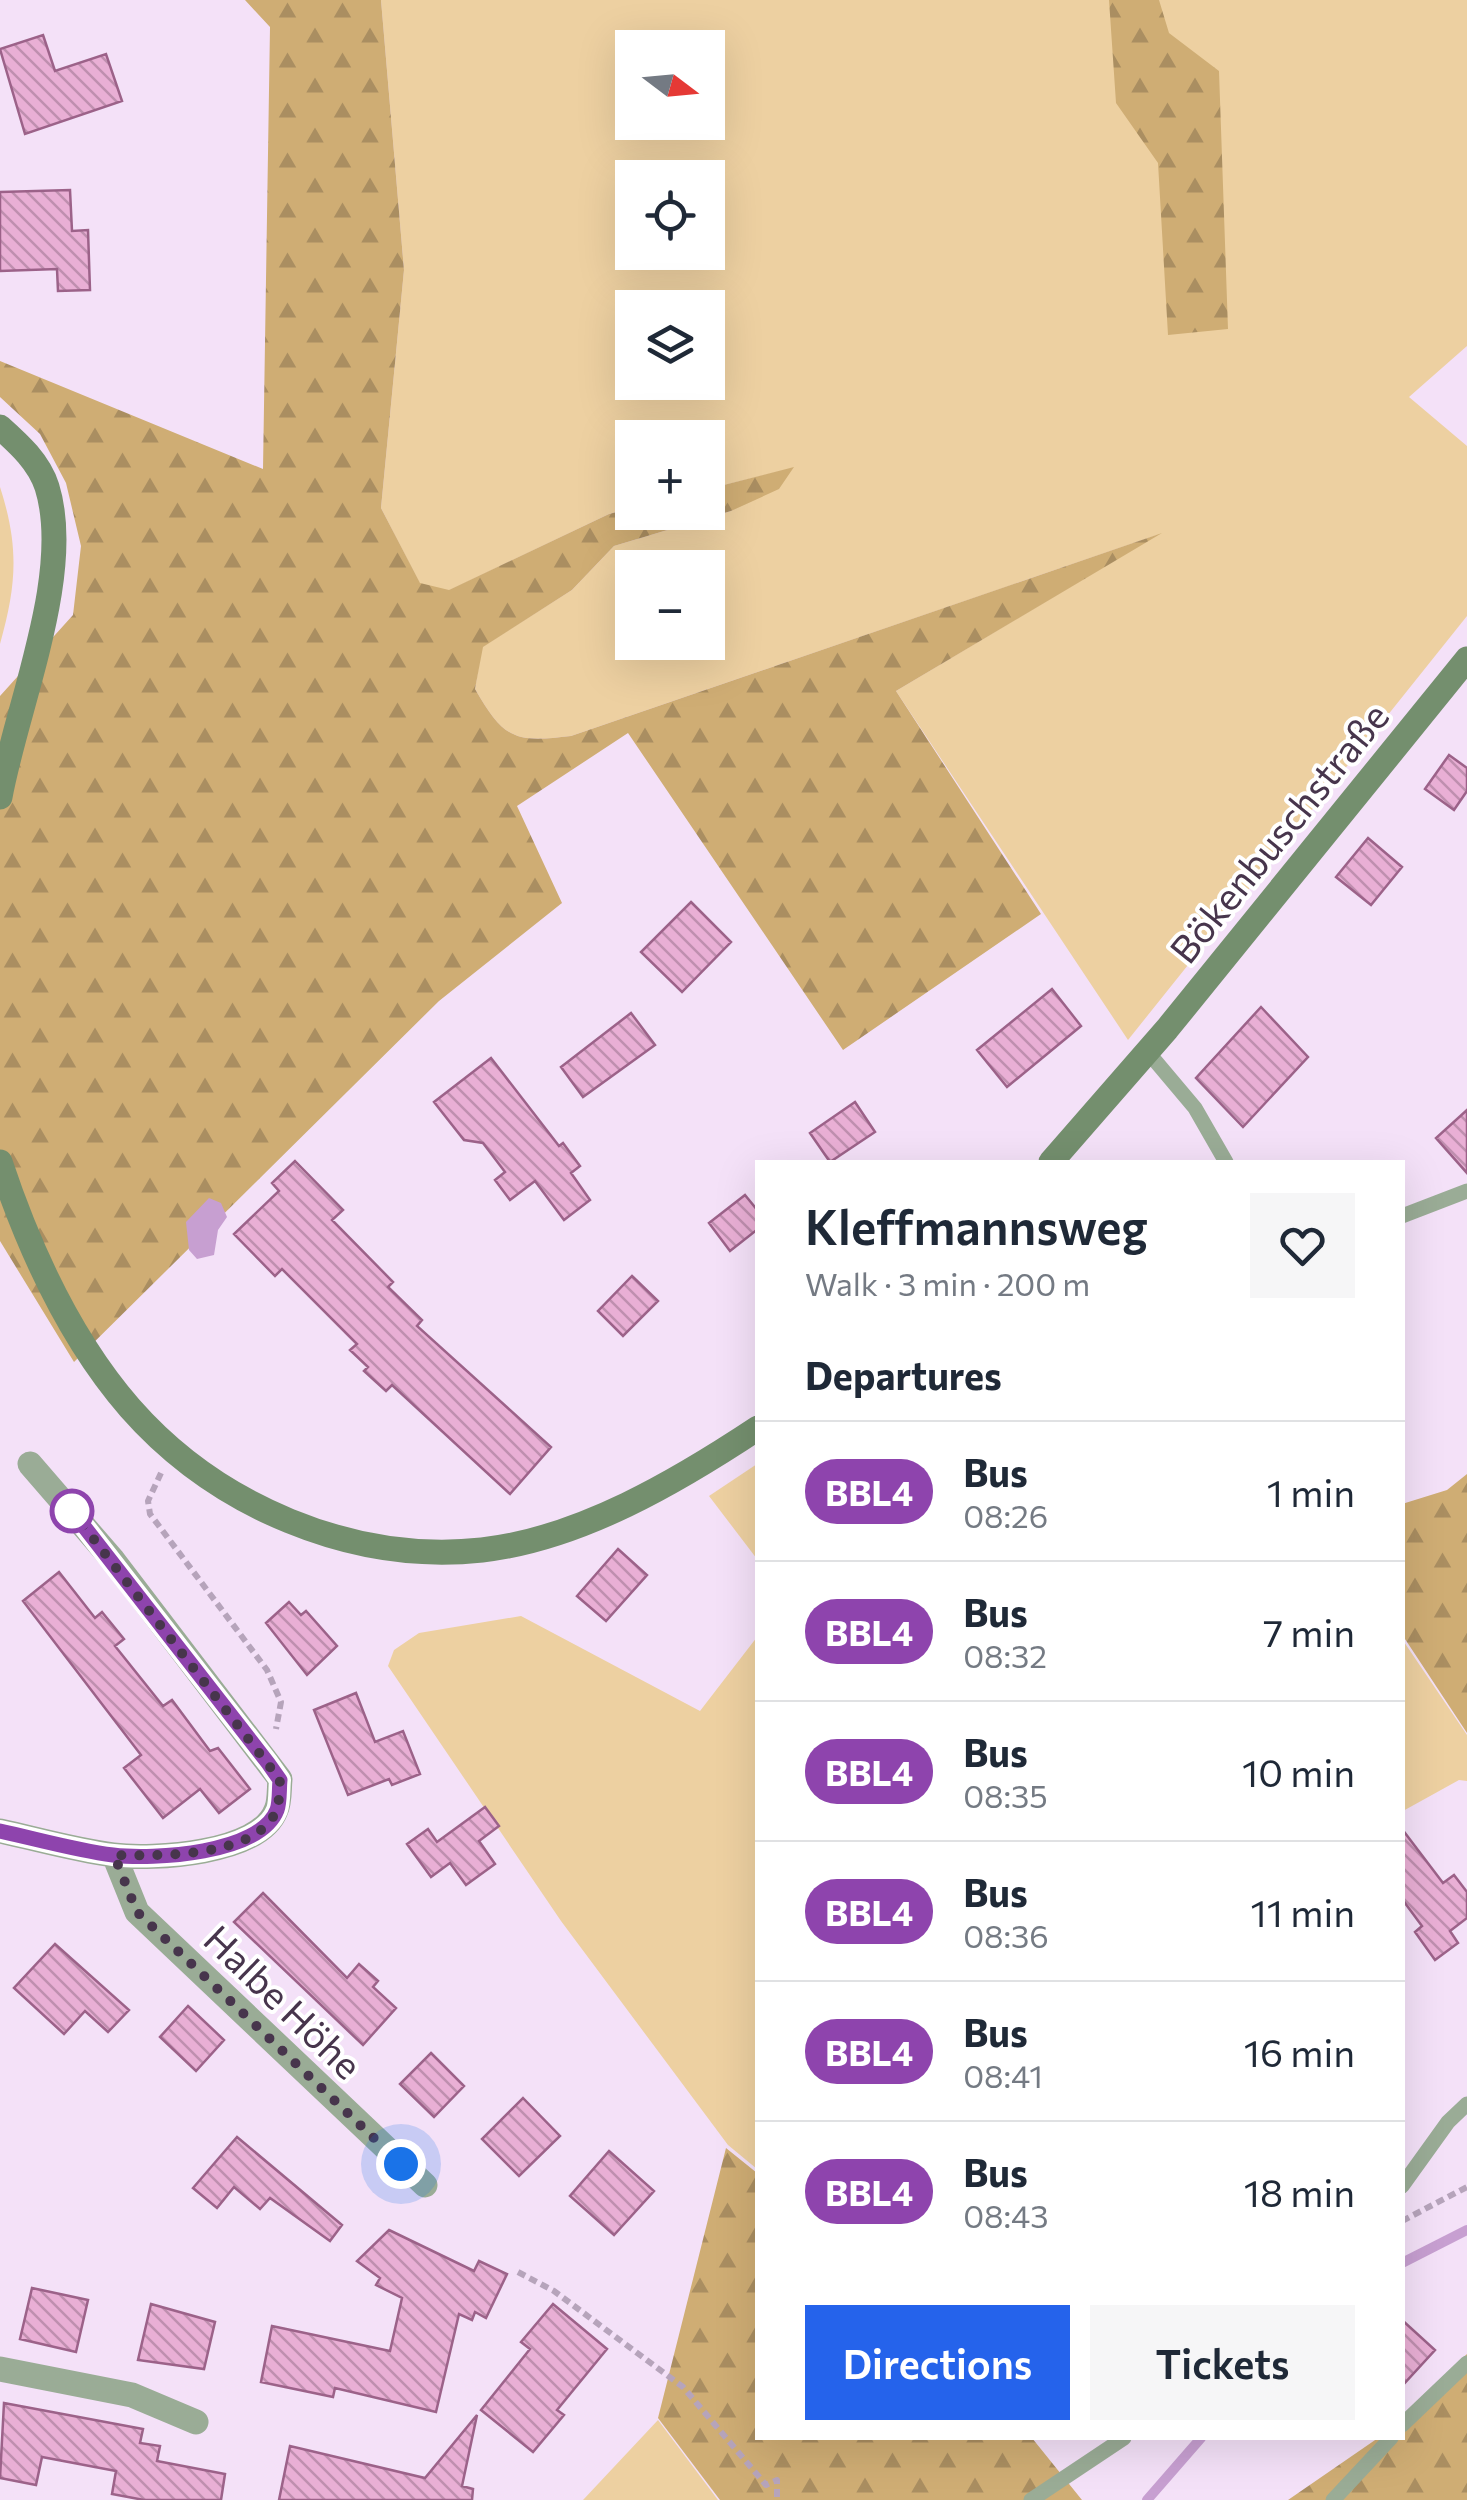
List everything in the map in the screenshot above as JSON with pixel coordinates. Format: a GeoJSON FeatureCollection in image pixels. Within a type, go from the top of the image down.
{"type":"FeatureCollection","features":[{"type":"Feature","properties":{"kind":"main road"},"geometry":{"type":"LineString","coordinates":[[0,427],[26,450],[47,485],[55,529],[45,617],[10,744],[0,798]]}},
{"type":"Feature","properties":{"kind":"main road","name":"Bökenbuschstraße"},"geometry":{"type":"LineString","coordinates":[[1053,1160],[1147,1051],[1467,659]]}},
{"type":"Feature","properties":{"kind":"main road"},"geometry":{"type":"LineString","coordinates":[[0,1162],[24,1234],[78,1334],[130,1408],[176,1452],[229,1490],[287,1521],[367,1545],[452,1552],[486,1549],[573,1526],[654,1488],[755,1430]]}},
{"type":"Feature","properties":{"kind":"street"},"geometry":{"type":"LineString","coordinates":[[0,1831],[114,1855],[200,1851],[261,1831],[276,1811],[280,1780],[113,1560],[30,1464]]}},
{"type":"Feature","properties":{"kind":"street","name":"Halbe Höhe"},"geometry":{"type":"LineString","coordinates":[[114,1855],[137,1912],[425,2186]]}},
{"type":"Feature","properties":{"kind":"street"},"geometry":{"type":"LineString","coordinates":[[0,2369],[132,2395],[196,2422]]}},
{"type":"Feature","properties":{"kind":"lane"},"geometry":{"type":"LineString","coordinates":[[1147,1051],[1195,1108],[1225,1160]]}},
{"type":"Feature","properties":{"kind":"lane"},"geometry":{"type":"LineString","coordinates":[[1405,1215],[1467,1191]]}},
{"type":"Feature","properties":{"kind":"lane"},"geometry":{"type":"LineString","coordinates":[[1405,2182],[1448,2122],[1467,2104]]}},
{"type":"Feature","properties":{"kind":"lane"},"geometry":{"type":"LineString","coordinates":[[1405,2422],[1467,2364]]}},
{"type":"Feature","properties":{"kind":"lane"},"geometry":{"type":"LineString","coordinates":[[1031,2500],[1121,2440]]}},
{"type":"Feature","properties":{"kind":"lane"},"geometry":{"type":"LineString","coordinates":[[1333,2500],[1389,2440]]}},
{"type":"Feature","properties":{"kind":"path"},"geometry":{"type":"LineString","coordinates":[[176,1452],[153,1485],[150,1514],[267,1670],[281,1702],[268,1763]]}},
{"type":"Feature","properties":{"kind":"path"},"geometry":{"type":"LineString","coordinates":[[1405,2219],[1467,2186]]}},
{"type":"Feature","properties":{"kind":"path"},"geometry":{"type":"LineString","coordinates":[[518,2272],[554,2291],[683,2387],[766,2485],[777,2480],[777,2500]]}},
{"type":"Feature","properties":{"kind":"shaded area"},"geometry":{"type":"Polygon","coordinates":[[[381,0],[1467,0],[1467,346],[1409,397],[1467,446],[1467,616],[1128,1040],[896,691],[1157,535],[571,736],[536,739],[503,728],[475,689],[482,647],[572,590],[614,546],[667,530],[725,530],[725,513],[793,468],[725,485],[725,420],[615,420],[615,512],[448,591],[420,584],[381,508],[404,270],[381,0]]]}},
{"type":"Feature","properties":{"kind":"shaded area"},"geometry":{"type":"Polygon","coordinates":[[[0,487],[10,528],[13,565],[10,602],[0,644],[0,487]]]}},
{"type":"Feature","properties":{"kind":"shaded area"},"geometry":{"type":"Polygon","coordinates":[[[209,1198],[221,1203],[227,1217],[218,1230],[214,1255],[197,1259],[189,1250],[186,1222],[209,1198]]]}},
{"type":"Feature","properties":{"kind":"shaded area"},"geometry":{"type":"Polygon","coordinates":[[[755,1465],[755,1556],[709,1496],[755,1465]]]}},
{"type":"Feature","properties":{"kind":"shaded area"},"geometry":{"type":"Polygon","coordinates":[[[521,1616],[700,1711],[755,1640],[755,2167],[728,2145],[561,1921],[388,1666],[394,1650],[419,1633],[521,1616]]]}},
{"type":"Feature","properties":{"kind":"shaded area"},"geometry":{"type":"Polygon","coordinates":[[[1405,1643],[1467,1735],[1467,1781],[1459,1780],[1405,1810],[1405,1643]]]}},
{"type":"Feature","properties":{"kind":"shaded area"},"geometry":{"type":"Polygon","coordinates":[[[658,2420],[718,2500],[583,2500],[658,2420]]]}},
{"type":"Feature","properties":{"kind":"green space"},"geometry":{"type":"Polygon","coordinates":[[[245,0],[381,0],[404,270],[381,508],[420,583],[449,590],[615,512],[615,530],[667,530],[614,546],[572,590],[483,647],[475,689],[494,718],[512,734],[536,739],[571,736],[1162,533],[896,691],[1041,914],[843,1050],[628,733],[517,806],[562,903],[439,1001],[74,1362],[0,1241],[0,696],[73,615],[81,546],[66,483],[40,434],[0,397],[0,361],[263,469],[270,27],[245,0]]]}},
{"type":"Feature","properties":{"kind":"green space"},"geometry":{"type":"Polygon","coordinates":[[[1109,0],[1159,0],[1169,33],[1219,71],[1228,329],[1168,335],[1158,163],[1116,103],[1109,0]]]}},
{"type":"Feature","properties":{"kind":"green space"},"geometry":{"type":"Polygon","coordinates":[[[794,467],[779,489],[725,513],[725,485],[794,467]]]}},
{"type":"Feature","properties":{"kind":"green space"},"geometry":{"type":"Polygon","coordinates":[[[1467,1474],[1467,1733],[1405,1639],[1405,1503],[1447,1490],[1467,1474]]]}},
{"type":"Feature","properties":{"kind":"green space"},"geometry":{"type":"Polygon","coordinates":[[[726,2148],[755,2171],[755,2440],[1034,2440],[1082,2500],[720,2500],[658,2418],[726,2148]]]}},
{"type":"Feature","properties":{"kind":"green space"},"geometry":{"type":"Polygon","coordinates":[[[1467,2354],[1467,2500],[1288,2500],[1375,2440],[1405,2440],[1405,2413],[1467,2354]]]}},
{"type":"Feature","properties":{"kind":"building"},"geometry":{"type":"Polygon","coordinates":[[[43,35],[55,71],[106,54],[122,101],[25,134],[0,49],[43,35]]]}},
{"type":"Feature","properties":{"kind":"building"},"geometry":{"type":"Polygon","coordinates":[[[70,190],[72,231],[88,230],[90,290],[58,291],[57,269],[0,271],[0,192],[70,190]]]}},
{"type":"Feature","properties":{"kind":"building"},"geometry":{"type":"Polygon","coordinates":[[[1449,755],[1467,768],[1467,791],[1454,810],[1425,789],[1449,755]]]}},
{"type":"Feature","properties":{"kind":"building"},"geometry":{"type":"Polygon","coordinates":[[[1368,838],[1402,867],[1371,905],[1336,877],[1368,838]]]}},
{"type":"Feature","properties":{"kind":"building"},"geometry":{"type":"Polygon","coordinates":[[[691,902],[731,942],[682,992],[641,952],[691,902]]]}},
{"type":"Feature","properties":{"kind":"building"},"geometry":{"type":"Polygon","coordinates":[[[1052,989],[1081,1026],[1007,1087],[977,1050],[1052,989]]]}},
{"type":"Feature","properties":{"kind":"building"},"geometry":{"type":"Polygon","coordinates":[[[1261,1007],[1308,1057],[1243,1127],[1196,1078],[1261,1007]]]}},
{"type":"Feature","properties":{"kind":"building"},"geometry":{"type":"Polygon","coordinates":[[[631,1013],[655,1045],[583,1097],[561,1067],[631,1013]]]}},
{"type":"Feature","properties":{"kind":"building"},"geometry":{"type":"Polygon","coordinates":[[[491,1058],[559,1146],[563,1143],[580,1166],[571,1173],[590,1200],[564,1220],[535,1181],[510,1200],[495,1180],[505,1172],[483,1143],[464,1140],[434,1102],[491,1058]]]}},
{"type":"Feature","properties":{"kind":"building"},"geometry":{"type":"Polygon","coordinates":[[[855,1102],[875,1132],[833,1160],[829,1160],[810,1133],[855,1102]]]}},
{"type":"Feature","properties":{"kind":"building"},"geometry":{"type":"Polygon","coordinates":[[[1467,1110],[1467,1173],[1436,1138],[1467,1110]]]}},
{"type":"Feature","properties":{"kind":"building"},"geometry":{"type":"Polygon","coordinates":[[[295,1161],[343,1210],[332,1220],[393,1282],[388,1287],[422,1320],[417,1326],[551,1447],[510,1494],[392,1385],[386,1391],[364,1371],[368,1367],[350,1350],[357,1344],[282,1269],[275,1276],[234,1234],[279,1191],[272,1183],[295,1161]]]}},
{"type":"Feature","properties":{"kind":"building"},"geometry":{"type":"Polygon","coordinates":[[[745,1195],[755,1207],[755,1231],[730,1251],[709,1223],[745,1195]]]}},
{"type":"Feature","properties":{"kind":"building"},"geometry":{"type":"Polygon","coordinates":[[[632,1276],[658,1301],[623,1336],[598,1311],[632,1276]]]}},
{"type":"Feature","properties":{"kind":"building"},"geometry":{"type":"Polygon","coordinates":[[[618,1549],[647,1575],[606,1621],[577,1596],[618,1549]]]}},
{"type":"Feature","properties":{"kind":"building"},"geometry":{"type":"Polygon","coordinates":[[[59,1572],[95,1618],[102,1612],[124,1639],[115,1646],[163,1706],[172,1700],[210,1751],[218,1748],[250,1789],[219,1813],[200,1789],[163,1818],[124,1768],[141,1755],[23,1601],[59,1572]]]}},
{"type":"Feature","properties":{"kind":"building"},"geometry":{"type":"Polygon","coordinates":[[[289,1602],[301,1615],[306,1611],[337,1646],[307,1675],[266,1623],[289,1602]]]}},
{"type":"Feature","properties":{"kind":"building"},"geometry":{"type":"Polygon","coordinates":[[[356,1693],[375,1742],[403,1731],[420,1774],[392,1785],[389,1779],[348,1795],[314,1710],[356,1693]]]}},
{"type":"Feature","properties":{"kind":"building"},"geometry":{"type":"Polygon","coordinates":[[[485,1807],[499,1826],[479,1841],[495,1864],[466,1885],[450,1863],[431,1877],[407,1844],[428,1829],[437,1842],[485,1807]]]}},
{"type":"Feature","properties":{"kind":"building"},"geometry":{"type":"Polygon","coordinates":[[[1405,1833],[1443,1883],[1454,1875],[1467,1892],[1467,1918],[1450,1931],[1458,1943],[1435,1960],[1415,1932],[1422,1926],[1405,1903],[1405,1833]]]}},
{"type":"Feature","properties":{"kind":"building"},"geometry":{"type":"Polygon","coordinates":[[[263,1893],[347,1978],[359,1964],[378,1981],[373,1987],[396,2008],[363,2045],[234,1922],[263,1893]]]}},
{"type":"Feature","properties":{"kind":"building"},"geometry":{"type":"Polygon","coordinates":[[[55,1944],[129,2010],[108,2032],[85,2011],[64,2034],[14,1988],[55,1944]]]}},
{"type":"Feature","properties":{"kind":"building"},"geometry":{"type":"Polygon","coordinates":[[[188,2006],[224,2040],[196,2071],[160,2037],[188,2006]]]}},
{"type":"Feature","properties":{"kind":"building"},"geometry":{"type":"Polygon","coordinates":[[[431,2053],[464,2086],[434,2117],[400,2084],[431,2053]]]}},
{"type":"Feature","properties":{"kind":"building"},"geometry":{"type":"Polygon","coordinates":[[[523,2098],[560,2136],[519,2176],[482,2139],[523,2098]]]}},
{"type":"Feature","properties":{"kind":"building"},"geometry":{"type":"Polygon","coordinates":[[[237,2137],[342,2225],[330,2241],[270,2198],[260,2209],[234,2187],[217,2208],[193,2188],[237,2137]]]}},
{"type":"Feature","properties":{"kind":"building"},"geometry":{"type":"Polygon","coordinates":[[[609,2151],[654,2191],[614,2235],[570,2196],[609,2151]]]}},
{"type":"Feature","properties":{"kind":"building"},"geometry":{"type":"Polygon","coordinates":[[[389,2230],[474,2271],[479,2261],[507,2274],[486,2318],[475,2312],[472,2320],[459,2314],[436,2412],[335,2388],[333,2397],[261,2382],[272,2326],[390,2351],[402,2298],[376,2285],[380,2278],[357,2261],[389,2230]]]}},
{"type":"Feature","properties":{"kind":"building"},"geometry":{"type":"Polygon","coordinates":[[[32,2288],[88,2300],[76,2352],[20,2339],[32,2288]]]}},
{"type":"Feature","properties":{"kind":"building"},"geometry":{"type":"Polygon","coordinates":[[[151,2304],[215,2322],[204,2369],[138,2360],[151,2304]]]}},
{"type":"Feature","properties":{"kind":"building"},"geometry":{"type":"Polygon","coordinates":[[[553,2304],[607,2349],[557,2410],[564,2415],[533,2452],[481,2410],[530,2349],[521,2342],[553,2304]]]}},
{"type":"Feature","properties":{"kind":"building"},"geometry":{"type":"Polygon","coordinates":[[[1405,2323],[1435,2350],[1405,2383],[1405,2323]]]}},
{"type":"Feature","properties":{"kind":"building"},"geometry":{"type":"Polygon","coordinates":[[[4,2403],[143,2429],[140,2443],[160,2446],[157,2461],[225,2474],[221,2500],[144,2500],[112,2494],[116,2471],[42,2457],[36,2485],[0,2478],[4,2403]]]}},
{"type":"Feature","properties":{"kind":"building"},"geometry":{"type":"Polygon","coordinates":[[[477,2415],[462,2486],[473,2489],[472,2500],[279,2500],[290,2446],[425,2478],[477,2415]]]}},
{"type":"Feature","properties":{"kind":"waterway"},"geometry":{"type":"LineString","coordinates":[[1405,2261],[1467,2230]]}},
{"type":"Feature","properties":{"kind":"waterway"},"geometry":{"type":"LineString","coordinates":[[1147,2500],[1199,2440]]}},
{"type":"Feature","properties":{"kind":"bus line","name":"BBL4"},"geometry":{"type":"LineString","coordinates":[[0,1831],[114,1855],[155,1856],[242,1841],[261,1831],[276,1811],[280,1780],[72,1511]]}},
{"type":"Feature","properties":{"kind":"route"},"geometry":{"type":"LineString","coordinates":[[72,1511],[280,1780],[276,1811],[261,1831],[242,1841],[155,1856],[114,1855],[137,1912],[401,2164]]}}]}
